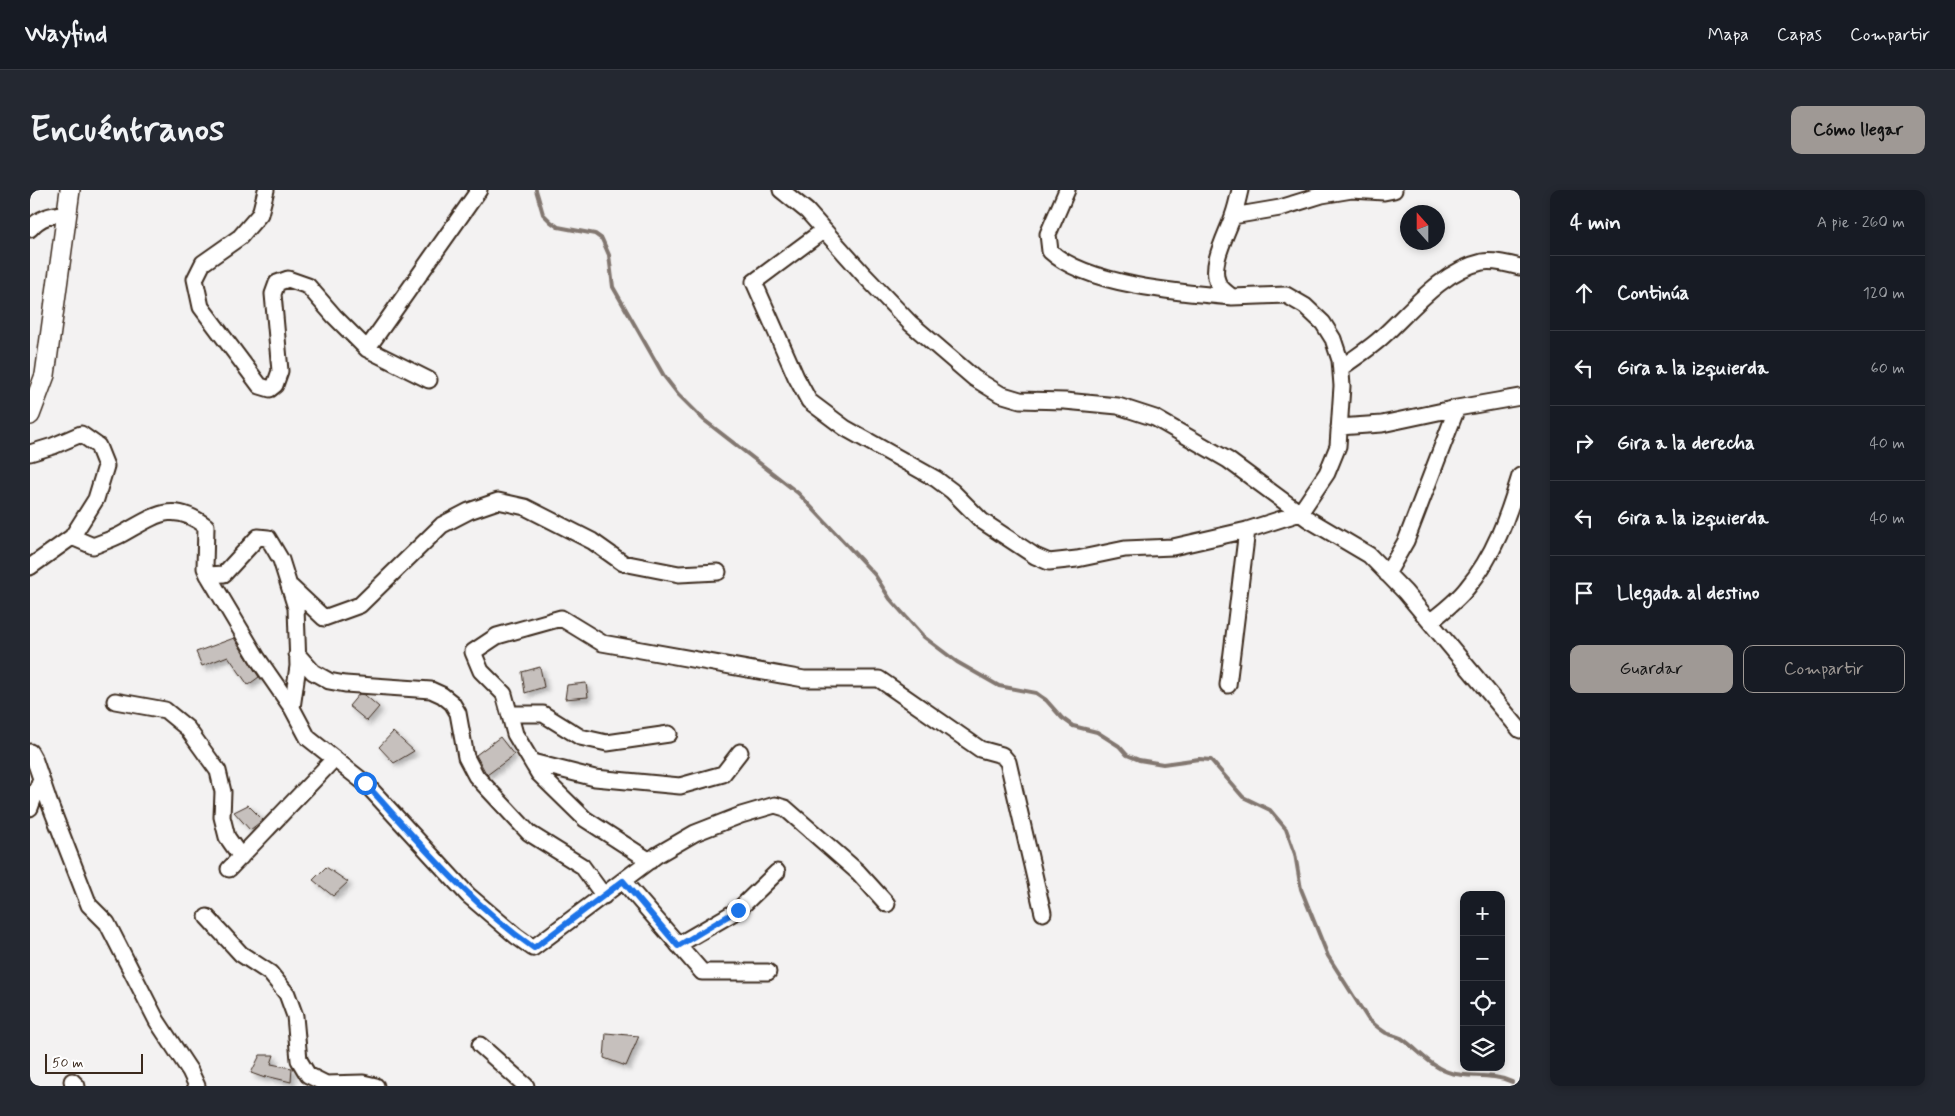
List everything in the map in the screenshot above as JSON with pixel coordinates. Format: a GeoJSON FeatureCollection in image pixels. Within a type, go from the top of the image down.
{"type":"FeatureCollection","features":[{"type":"Feature","properties":{"kind":"main road"},"geometry":{"type":"LineString","coordinates":[[30,415],[45,375],[70,190]]}},
{"type":"Feature","properties":{"kind":"street"},"geometry":{"type":"LineString","coordinates":[[266,190],[260,214],[240,237],[203,263],[195,279],[201,307],[260,386],[270,388],[275,385],[280,371],[273,294],[277,283],[288,279],[308,286],[334,316],[367,349],[429,380]]}},
{"type":"Feature","properties":{"kind":"street"},"geometry":{"type":"LineString","coordinates":[[367,349],[479,190]]}},
{"type":"Feature","properties":{"kind":"street"},"geometry":{"type":"LineString","coordinates":[[781,190],[807,211],[910,323],[974,378],[1000,394],[1020,400],[1065,401],[1118,406],[1156,418],[1228,460],[1300,513],[1369,556],[1430,622],[1520,730]]}},
{"type":"Feature","properties":{"kind":"street"},"geometry":{"type":"LineString","coordinates":[[824,230],[754,282],[796,377],[810,401],[845,428],[888,454],[936,479],[952,491],[982,521],[1035,556],[1050,562],[1077,559],[1125,549],[1173,547],[1247,530],[1300,513],[1327,473],[1338,446],[1342,386],[1341,368],[1333,339],[1323,323],[1306,306],[1286,295],[1232,297],[1173,292],[1092,275],[1059,260],[1050,251],[1048,234],[1067,190]]}},
{"type":"Feature","properties":{"kind":"street"},"geometry":{"type":"LineString","coordinates":[[1232,297],[1217,282],[1216,271],[1219,253],[1233,216],[1240,190]]}},
{"type":"Feature","properties":{"kind":"street"},"geometry":{"type":"LineString","coordinates":[[1233,216],[1280,208],[1322,195],[1344,191],[1384,192],[1394,190]]}},
{"type":"Feature","properties":{"kind":"street"},"geometry":{"type":"LineString","coordinates":[[30,229],[36,222],[49,215],[68,213]]}},
{"type":"Feature","properties":{"kind":"street"},"geometry":{"type":"LineString","coordinates":[[1341,368],[1380,340],[1427,293],[1458,271],[1483,262],[1520,267]]}},
{"type":"Feature","properties":{"kind":"street"},"geometry":{"type":"LineString","coordinates":[[1339,427],[1382,424],[1520,397]]}},
{"type":"Feature","properties":{"kind":"street"},"geometry":{"type":"LineString","coordinates":[[1387,574],[1406,541],[1457,408]]}},
{"type":"Feature","properties":{"kind":"street"},"geometry":{"type":"LineString","coordinates":[[30,453],[81,434],[98,446],[106,466],[96,499],[72,538],[30,567]]}},
{"type":"Feature","properties":{"kind":"street"},"geometry":{"type":"LineString","coordinates":[[1430,622],[1466,590],[1488,559],[1499,536],[1520,476]]}},
{"type":"Feature","properties":{"kind":"street"},"geometry":{"type":"LineString","coordinates":[[289,584],[324,618],[360,605],[442,526],[469,511],[498,501],[525,507],[592,541],[623,563],[679,574],[718,572]]}},
{"type":"Feature","properties":{"kind":"street"},"geometry":{"type":"LineString","coordinates":[[72,538],[94,546],[121,535],[146,520],[170,511],[193,516],[206,526],[204,568],[258,659],[292,708],[308,738],[365,783],[468,894],[516,936],[534,948],[650,861],[694,833],[741,814],[775,805],[785,808],[858,872],[887,904]]}},
{"type":"Feature","properties":{"kind":"street"},"geometry":{"type":"LineString","coordinates":[[1228,685],[1247,530]]}},
{"type":"Feature","properties":{"kind":"street"},"geometry":{"type":"LineString","coordinates":[[208,575],[224,574],[258,537],[268,538],[281,560],[296,608],[298,666],[292,708]]}},
{"type":"Feature","properties":{"kind":"street"},"geometry":{"type":"LineString","coordinates":[[650,861],[585,819],[539,774],[515,734],[504,694],[481,671],[474,652],[496,636],[561,618],[602,643],[690,660],[804,679],[879,679],[980,749],[1002,755],[1008,762],[1043,913]]}},
{"type":"Feature","properties":{"kind":"street"},"geometry":{"type":"LineString","coordinates":[[297,654],[313,672],[329,681],[345,684],[431,690],[442,695],[452,703],[458,713],[466,757],[476,776],[529,833],[582,866],[604,896]]}},
{"type":"Feature","properties":{"kind":"street"},"geometry":{"type":"LineString","coordinates":[[115,701],[165,710],[187,728],[218,770],[223,792],[222,817],[227,837],[241,857]]}},
{"type":"Feature","properties":{"kind":"street"},"geometry":{"type":"LineString","coordinates":[[510,714],[543,714],[580,736],[607,743],[669,734]]}},
{"type":"Feature","properties":{"kind":"street"},"geometry":{"type":"LineString","coordinates":[[30,752],[89,905],[107,923],[157,1022],[190,1071],[197,1086]]}},
{"type":"Feature","properties":{"kind":"street"},"geometry":{"type":"LineString","coordinates":[[532,762],[595,778],[680,786],[723,774],[740,752]]}},
{"type":"Feature","properties":{"kind":"street"},"geometry":{"type":"LineString","coordinates":[[229,869],[334,759]]}},
{"type":"Feature","properties":{"kind":"street"},"geometry":{"type":"LineString","coordinates":[[30,808],[41,778]]}},
{"type":"Feature","properties":{"kind":"street"},"geometry":{"type":"LineString","coordinates":[[678,946],[738,910],[777,872]]}},
{"type":"Feature","properties":{"kind":"street"},"geometry":{"type":"LineString","coordinates":[[623,881],[702,972],[768,972]]}},
{"type":"Feature","properties":{"kind":"street"},"geometry":{"type":"LineString","coordinates":[[207,917],[240,954],[270,972],[287,994],[295,1016],[299,1060],[308,1076],[326,1084],[363,1083],[376,1086]]}},
{"type":"Feature","properties":{"kind":"street"},"geometry":{"type":"LineString","coordinates":[[480,1045],[526,1086]]}},
{"type":"Feature","properties":{"kind":"street"},"geometry":{"type":"LineString","coordinates":[[184,1086],[190,1071]]}},
{"type":"Feature","properties":{"kind":"building"},"geometry":{"type":"Polygon","coordinates":[[[234,638],[259,677],[248,685],[228,656],[202,666],[196,652],[234,638]]]}},
{"type":"Feature","properties":{"kind":"building"},"geometry":{"type":"Polygon","coordinates":[[[540,667],[544,687],[525,693],[522,672],[540,667]]]}},
{"type":"Feature","properties":{"kind":"building"},"geometry":{"type":"Polygon","coordinates":[[[586,683],[588,697],[565,699],[567,685],[586,683]]]}},
{"type":"Feature","properties":{"kind":"building"},"geometry":{"type":"Polygon","coordinates":[[[359,694],[365,695],[379,707],[367,721],[349,706],[359,694]]]}},
{"type":"Feature","properties":{"kind":"building"},"geometry":{"type":"Polygon","coordinates":[[[393,732],[414,751],[394,763],[379,747],[393,732]]]}},
{"type":"Feature","properties":{"kind":"building"},"geometry":{"type":"Polygon","coordinates":[[[500,737],[514,755],[487,775],[476,755],[500,737]]]}},
{"type":"Feature","properties":{"kind":"building"},"geometry":{"type":"Polygon","coordinates":[[[248,805],[263,820],[250,830],[234,812],[248,805]]]}},
{"type":"Feature","properties":{"kind":"building"},"geometry":{"type":"Polygon","coordinates":[[[326,867],[348,882],[333,896],[313,880],[326,867]]]}},
{"type":"Feature","properties":{"kind":"building"},"geometry":{"type":"Polygon","coordinates":[[[606,1033],[639,1036],[626,1066],[604,1058],[606,1033]]]}},
{"type":"Feature","properties":{"kind":"building"},"geometry":{"type":"Polygon","coordinates":[[[260,1055],[274,1055],[271,1064],[292,1068],[291,1082],[266,1076],[265,1078],[251,1073],[260,1055]]]}},
{"type":"Feature","properties":{"kind":"waterway"},"geometry":{"type":"LineString","coordinates":[[536,190],[543,214],[551,222],[558,227],[595,234],[602,239],[609,255],[613,287],[664,376],[678,394],[704,420],[798,493],[875,575],[890,599],[924,637],[957,662],[999,686],[1036,693],[1073,726],[1097,732],[1119,746],[1127,755],[1139,760],[1163,764],[1199,759],[1211,760],[1243,797],[1270,810],[1286,829],[1295,854],[1301,889],[1328,956],[1368,1019],[1386,1033],[1407,1042],[1431,1063],[1444,1071],[1504,1079],[1512,1082]]}},
{"type":"Feature","properties":{"kind":"route"},"geometry":{"type":"LineString","coordinates":[[365,783],[468,894],[516,936],[534,948],[623,881],[678,946],[738,910]]}}]}
